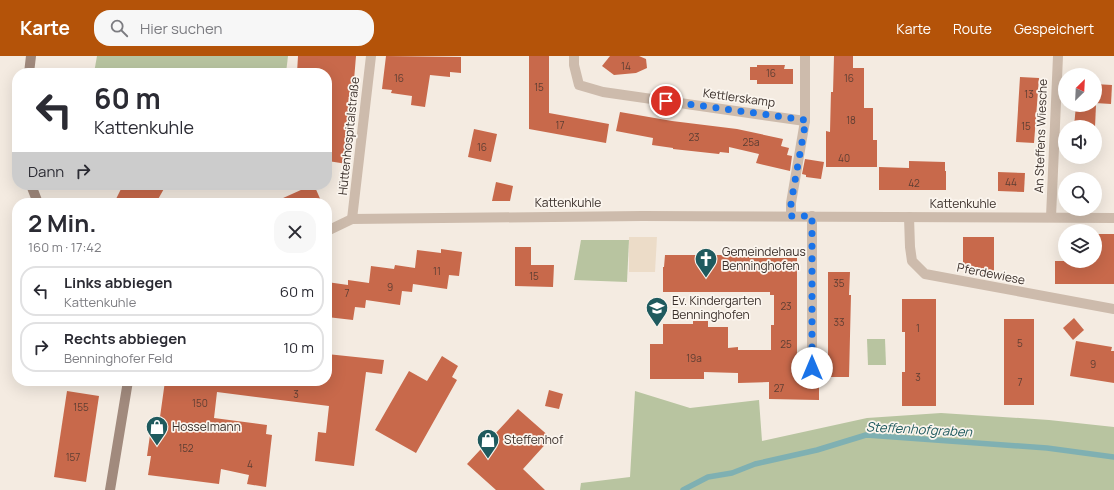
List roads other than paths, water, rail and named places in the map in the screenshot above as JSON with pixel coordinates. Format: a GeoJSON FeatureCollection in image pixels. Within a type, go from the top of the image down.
{"type":"FeatureCollection","features":[{"type":"Feature","properties":{"kind":"main road"},"geometry":{"type":"LineString","coordinates":[[29,68],[31,56]]}},
{"type":"Feature","properties":{"kind":"main road"},"geometry":{"type":"LineString","coordinates":[[110,490],[127,386]]}},
{"type":"Feature","properties":{"kind":"street","name":"Hüttenhospitalstraße"},"geometry":{"type":"LineString","coordinates":[[352,219],[371,56]]}},
{"type":"Feature","properties":{"kind":"street","name":"Kettlerskamp"},"geometry":{"type":"LineString","coordinates":[[574,56],[574,65],[579,85],[603,92],[806,120]]}},
{"type":"Feature","properties":{"kind":"street"},"geometry":{"type":"LineString","coordinates":[[791,216],[791,203],[806,120],[805,56]]}},
{"type":"Feature","properties":{"kind":"street","name":"An Steffens Wiesche"},"geometry":{"type":"LineString","coordinates":[[1051,217],[1058,56]]}},
{"type":"Feature","properties":{"kind":"street","name":"Kattenkuhle"},"geometry":{"type":"LineString","coordinates":[[332,229],[352,219],[791,216],[1114,218]]}},
{"type":"Feature","properties":{"kind":"street"},"geometry":{"type":"LineString","coordinates":[[812,216],[812,368]]}},
{"type":"Feature","properties":{"kind":"street","name":"Pferdewiese"},"geometry":{"type":"LineString","coordinates":[[909,217],[912,260],[925,274],[1114,310]]}},
{"type":"Feature","properties":{"kind":"waterway","name":"Steffenhofgraben"},"geometry":{"type":"LineString","coordinates":[[683,490],[708,477],[732,473],[755,464],[817,450],[866,435],[1047,448],[1114,457]]}},
{"type":"Feature","properties":{"kind":"place","name":"Gemeindehaus Benninghofen"},"geometry":{"type":"Point","coordinates":[706,278]}},
{"type":"Feature","properties":{"kind":"place","name":"Ev. Kindergarten Benninghofen"},"geometry":{"type":"Point","coordinates":[657,328]}},
{"type":"Feature","properties":{"kind":"place","name":"Hosselmann"},"geometry":{"type":"Point","coordinates":[157,446]}},
{"type":"Feature","properties":{"kind":"place","name":"Steffenhof"},"geometry":{"type":"Point","coordinates":[488,460]}}]}
